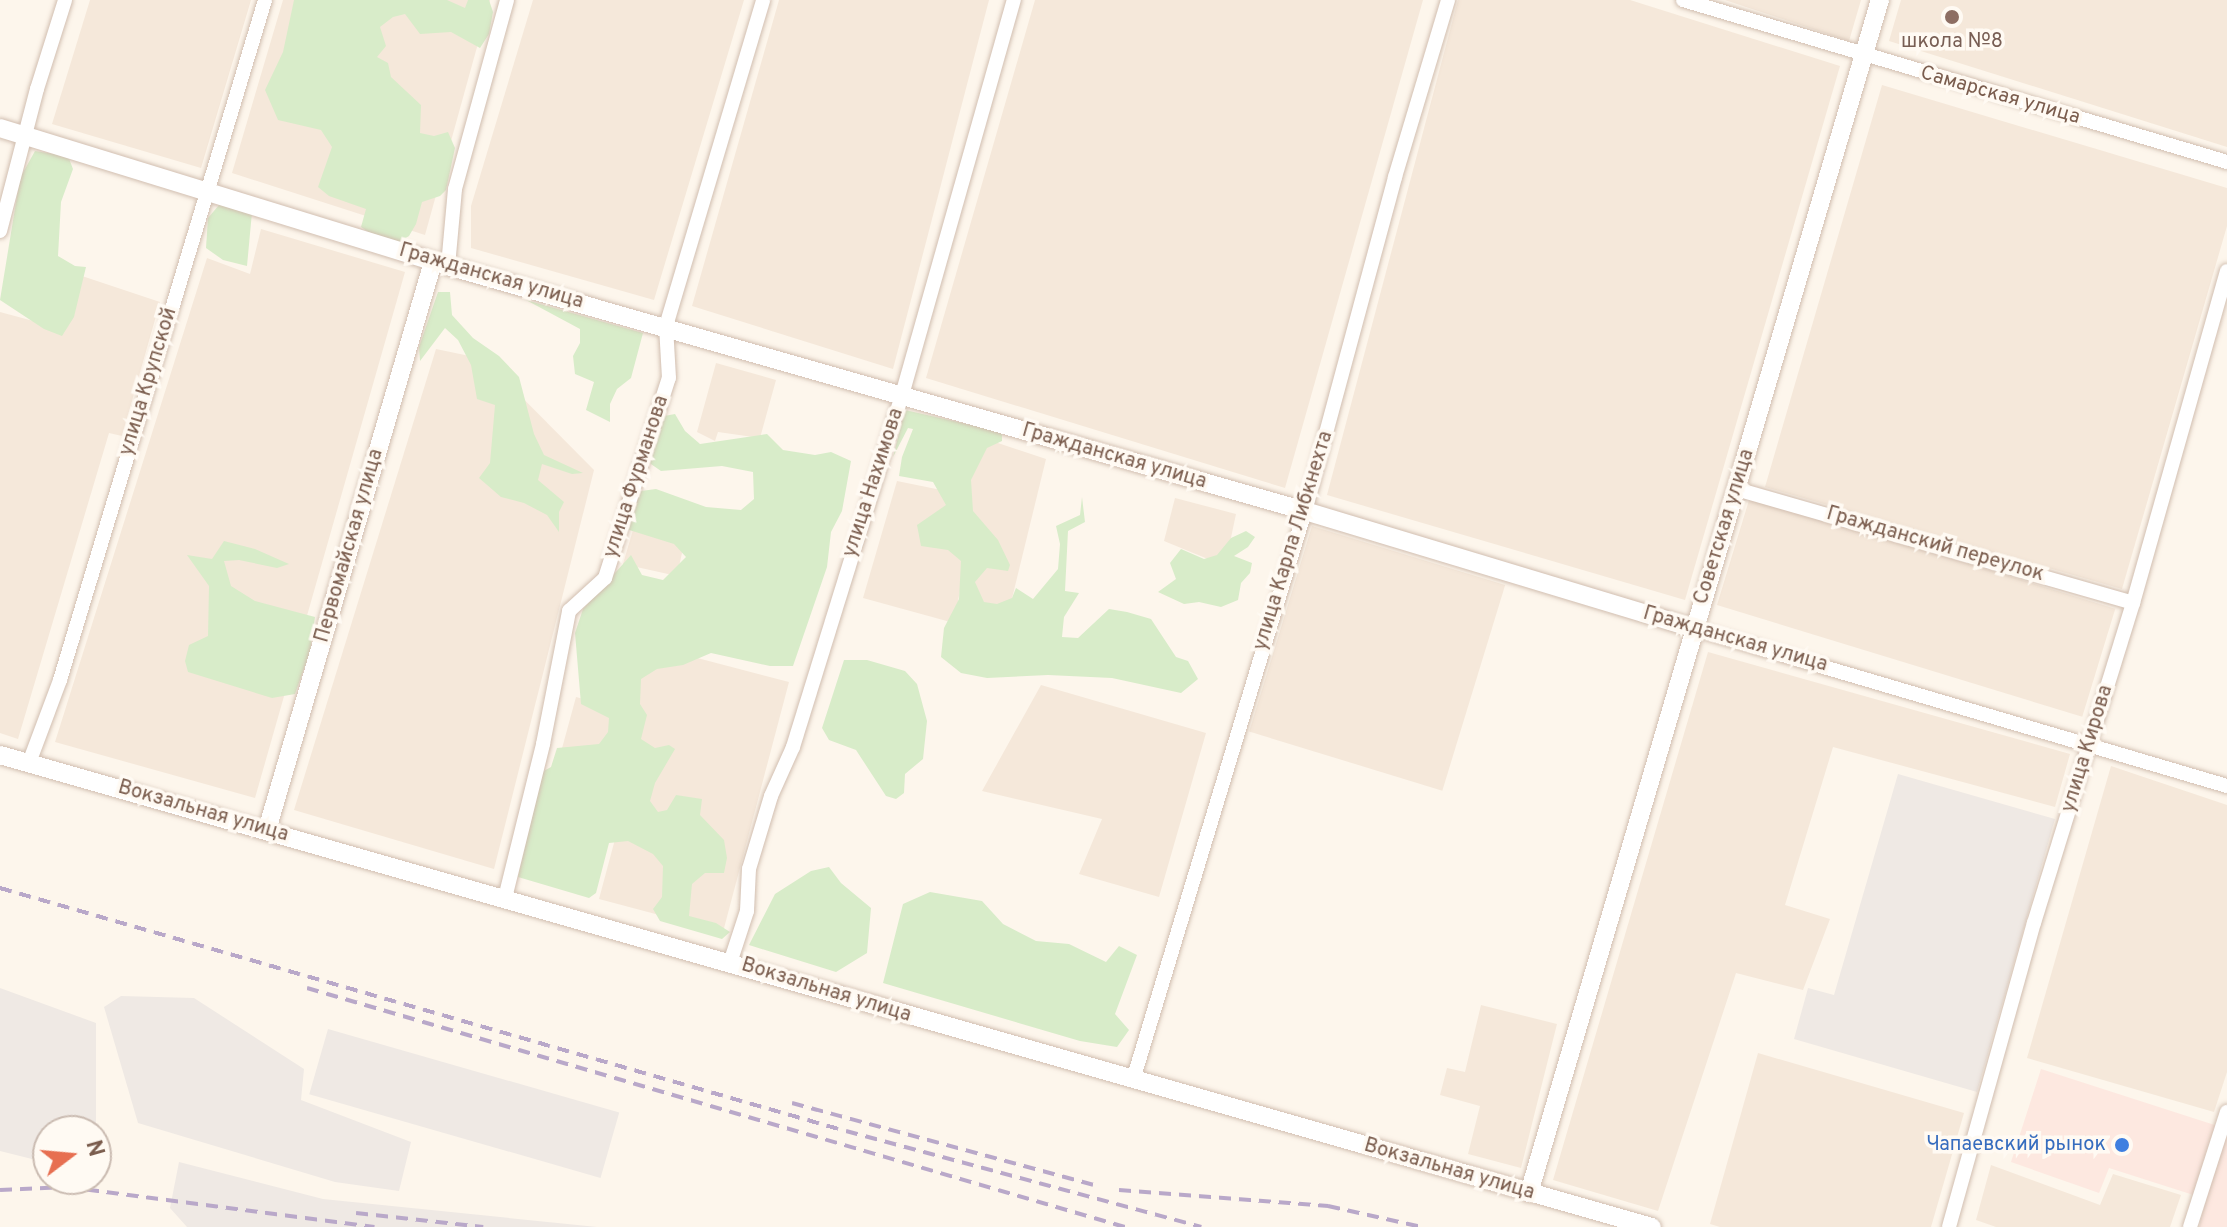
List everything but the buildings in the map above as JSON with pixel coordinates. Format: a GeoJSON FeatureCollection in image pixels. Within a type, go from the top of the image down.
{"type":"FeatureCollection","features":[{"type":"Feature","properties":{"kind":"street"},"geometry":{"type":"LineString","coordinates":[[0,231],[65,0]]}},
{"type":"Feature","properties":{"kind":"street","name":"улица Крупской"},"geometry":{"type":"LineString","coordinates":[[29,763],[60,680],[265,0]]}},
{"type":"Feature","properties":{"kind":"street","name":"Первомайская улица"},"geometry":{"type":"LineString","coordinates":[[267,830],[440,264],[455,189],[507,0]]}},
{"type":"Feature","properties":{"kind":"street","name":"улица Фурманова"},"geometry":{"type":"LineString","coordinates":[[505,898],[543,744],[569,611],[605,578],[669,378],[666,326],[763,0]]}},
{"type":"Feature","properties":{"kind":"street","name":"улица Нахимова"},"geometry":{"type":"LineString","coordinates":[[730,963],[747,911],[749,869],[771,796],[793,747],[902,395],[1014,0]]}},
{"type":"Feature","properties":{"kind":"street","name":"улица Карла Либкнехта"},"geometry":{"type":"LineString","coordinates":[[1133,1080],[1305,511],[1395,177],[1448,0]]}},
{"type":"Feature","properties":{"kind":"street","name":"Самарская улица"},"geometry":{"type":"LineString","coordinates":[[1683,0],[2227,162]]}},
{"type":"Feature","properties":{"kind":"street","name":"Советская улица"},"geometry":{"type":"LineString","coordinates":[[1529,1193],[1880,0]]}},
{"type":"Feature","properties":{"kind":"street","name":"Гражданская улица"},"geometry":{"type":"LineString","coordinates":[[0,128],[440,264],[666,326],[1305,511],[2227,786]]}},
{"type":"Feature","properties":{"kind":"street","name":"улица Кирова"},"geometry":{"type":"LineString","coordinates":[[1949,1227],[2088,745],[2133,603],[2227,271]]}},
{"type":"Feature","properties":{"kind":"street","name":"Гражданский переулок"},"geometry":{"type":"LineString","coordinates":[[1736,489],[2133,603]]}},
{"type":"Feature","properties":{"kind":"street","name":"Вокзальная улица"},"geometry":{"type":"LineString","coordinates":[[0,755],[1652,1227]]}},
{"type":"Feature","properties":{"kind":"street"},"geometry":{"type":"LineString","coordinates":[[2190,1227],[2227,1112]]}},
{"type":"Feature","properties":{"kind":"shaded area"},"geometry":{"type":"Polygon","coordinates":[[[90,0],[251,0],[201,168],[52,124],[90,0]]]}},
{"type":"Feature","properties":{"kind":"shaded area"},"geometry":{"type":"Polygon","coordinates":[[[283,0],[490,0],[425,235],[232,173],[283,0]]]}},
{"type":"Feature","properties":{"kind":"shaded area"},"geometry":{"type":"Polygon","coordinates":[[[533,0],[744,0],[654,300],[471,248],[471,206],[533,0]]]}},
{"type":"Feature","properties":{"kind":"shaded area"},"geometry":{"type":"Polygon","coordinates":[[[779,0],[989,0],[893,369],[692,306],[779,0]]]}},
{"type":"Feature","properties":{"kind":"shaded area"},"geometry":{"type":"Polygon","coordinates":[[[1035,0],[1423,0],[1285,488],[926,378],[1035,0]]]}},
{"type":"Feature","properties":{"kind":"shaded area"},"geometry":{"type":"Polygon","coordinates":[[[1458,0],[1630,0],[1840,66],[1685,600],[1327,495],[1458,0]]]}},
{"type":"Feature","properties":{"kind":"shaded area"},"geometry":{"type":"Polygon","coordinates":[[[1725,0],[1861,0],[1849,41],[1725,0]]]}},
{"type":"Feature","properties":{"kind":"shaded area"},"geometry":{"type":"Polygon","coordinates":[[[1901,0],[2227,0],[2227,147],[1889,41],[1901,0]]]}},
{"type":"Feature","properties":{"kind":"shaded area"},"geometry":{"type":"Polygon","coordinates":[[[1882,85],[2227,188],[2227,226],[2122,589],[1765,487],[1882,85]]]}},
{"type":"Feature","properties":{"kind":"shaded area"},"geometry":{"type":"Polygon","coordinates":[[[261,229],[405,272],[255,798],[55,742],[207,258],[250,274],[261,229]]]}},
{"type":"Feature","properties":{"kind":"shaded area"},"geometry":{"type":"Polygon","coordinates":[[[82,276],[160,302],[122,436],[109,433],[18,739],[0,733],[0,312],[63,329],[82,276]]]}},
{"type":"Feature","properties":{"kind":"shaded area"},"geometry":{"type":"Polygon","coordinates":[[[436,349],[484,359],[594,470],[494,869],[294,810],[436,349]]]}},
{"type":"Feature","properties":{"kind":"shaded area"},"geometry":{"type":"Polygon","coordinates":[[[716,363],[776,380],[760,438],[718,432],[715,441],[697,432],[716,363]]]}},
{"type":"Feature","properties":{"kind":"shaded area"},"geometry":{"type":"Polygon","coordinates":[[[980,437],[1046,459],[1007,619],[976,609],[963,517],[980,437]]]}},
{"type":"Feature","properties":{"kind":"shaded area"},"geometry":{"type":"Polygon","coordinates":[[[897,481],[946,491],[965,563],[954,623],[863,598],[897,481]]]}},
{"type":"Feature","properties":{"kind":"shaded area"},"geometry":{"type":"Polygon","coordinates":[[[1750,497],[2115,609],[2082,717],[1717,605],[1750,497]]]}},
{"type":"Feature","properties":{"kind":"shaded area"},"geometry":{"type":"Polygon","coordinates":[[[1175,498],[1236,514],[1225,566],[1164,541],[1175,498]]]}},
{"type":"Feature","properties":{"kind":"shaded area"},"geometry":{"type":"Polygon","coordinates":[[[635,523],[685,539],[677,576],[623,564],[635,523]]]}},
{"type":"Feature","properties":{"kind":"shaded area"},"geometry":{"type":"Polygon","coordinates":[[[1312,526],[1505,585],[1442,791],[1249,732],[1312,526]]]}},
{"type":"Feature","properties":{"kind":"shaded area"},"geometry":{"type":"Polygon","coordinates":[[[644,644],[789,682],[723,932],[599,899],[633,772],[561,752],[576,697],[627,711],[644,644]]]}},
{"type":"Feature","properties":{"kind":"shaded area"},"geometry":{"type":"Polygon","coordinates":[[[1708,652],[2070,754],[2055,807],[1833,747],[1785,905],[1830,919],[1803,990],[1736,973],[1658,1211],[1553,1180],[1708,652]]]}},
{"type":"Feature","properties":{"kind":"shaded area"},"geometry":{"type":"Polygon","coordinates":[[[1041,685],[1206,733],[1159,897],[1079,874],[1102,819],[982,791],[1041,685]]]}},
{"type":"Feature","properties":{"kind":"shaded area"},"geometry":{"type":"Polygon","coordinates":[[[2111,766],[2227,805],[2227,1072],[2214,1112],[2027,1058],[2111,766]]]}},
{"type":"Feature","properties":{"kind":"shaded area"},"geometry":{"type":"Polygon","coordinates":[[[1898,774],[2055,819],[1977,1092],[1794,1039],[1808,988],[1834,995],[1898,774]]]}},
{"type":"Feature","properties":{"kind":"shaded area"},"geometry":{"type":"Polygon","coordinates":[[[0,988],[96,1023],[96,1115],[32,1115],[32,1159],[0,1151],[0,988]]]}},
{"type":"Feature","properties":{"kind":"shaded area"},"geometry":{"type":"Polygon","coordinates":[[[121,996],[194,998],[304,1069],[301,1100],[411,1142],[399,1191],[335,1182],[138,1123],[104,1007],[121,996]]]}},
{"type":"Feature","properties":{"kind":"shaded area"},"geometry":{"type":"Polygon","coordinates":[[[1481,1005],[1557,1024],[1521,1168],[1468,1154],[1480,1106],[1440,1095],[1447,1068],[1465,1072],[1481,1005]]]}},
{"type":"Feature","properties":{"kind":"shaded area"},"geometry":{"type":"Polygon","coordinates":[[[328,1029],[619,1113],[601,1178],[309,1094],[328,1029]]]}},
{"type":"Feature","properties":{"kind":"shaded area"},"geometry":{"type":"Polygon","coordinates":[[[1758,1053],[1964,1113],[1931,1227],[1720,1227],[1710,1224],[1758,1053]]]}},
{"type":"Feature","properties":{"kind":"shaded area","name":"Чапаевский рынок"},"geometry":{"type":"Polygon","coordinates":[[[2041,1069],[2227,1129],[2227,1227],[2199,1227],[2206,1199],[2109,1168],[2099,1193],[2011,1162],[2041,1069]]]}},
{"type":"Feature","properties":{"kind":"shaded area"},"geometry":{"type":"Polygon","coordinates":[[[179,1162],[323,1199],[597,1227],[187,1227],[170,1208],[179,1162]]]}},
{"type":"Feature","properties":{"kind":"shaded area"},"geometry":{"type":"Polygon","coordinates":[[[1991,1165],[2100,1205],[2113,1174],[2181,1195],[2170,1227],[1996,1227],[1976,1220],[1991,1165]]]}},
{"type":"Feature","properties":{"kind":"green space"},"geometry":{"type":"Polygon","coordinates":[[[294,0],[447,0],[465,8],[468,0],[489,0],[493,12],[489,34],[480,48],[451,32],[420,34],[405,14],[393,17],[380,27],[386,46],[377,57],[388,63],[391,77],[421,105],[420,133],[434,136],[448,132],[455,148],[446,190],[440,196],[422,202],[416,224],[409,236],[399,242],[377,238],[361,227],[366,209],[329,196],[318,187],[332,147],[321,130],[278,120],[265,90],[283,52],[294,0]]]}},
{"type":"Feature","properties":{"kind":"green space"},"geometry":{"type":"Polygon","coordinates":[[[35,151],[68,156],[73,169],[61,202],[58,256],[75,266],[86,267],[74,317],[62,336],[44,329],[0,300],[20,178],[35,151]]]}},
{"type":"Feature","properties":{"kind":"green space"},"geometry":{"type":"Polygon","coordinates":[[[219,205],[237,205],[252,212],[247,266],[223,260],[206,248],[208,218],[219,205]]]}},
{"type":"Feature","properties":{"kind":"green space"},"geometry":{"type":"Polygon","coordinates":[[[438,292],[450,292],[452,315],[473,338],[499,356],[519,377],[534,434],[544,455],[583,473],[572,474],[542,464],[538,480],[564,502],[559,512],[559,532],[547,515],[524,503],[501,497],[479,478],[490,463],[495,405],[477,399],[471,365],[458,340],[445,328],[420,361],[419,347],[438,292]]]}},
{"type":"Feature","properties":{"kind":"green space"},"geometry":{"type":"Polygon","coordinates":[[[526,300],[643,333],[631,378],[617,389],[610,404],[610,422],[586,410],[594,382],[575,374],[573,356],[580,343],[580,329],[526,300]]]}},
{"type":"Feature","properties":{"kind":"green space"},"geometry":{"type":"Polygon","coordinates":[[[905,410],[1002,432],[1002,441],[987,448],[971,480],[973,511],[998,540],[1010,565],[1008,571],[987,568],[975,582],[984,602],[997,604],[1012,598],[1016,588],[1033,599],[1058,569],[1060,544],[1056,526],[1080,515],[1082,497],[1085,522],[1068,531],[1065,591],[1079,593],[1064,617],[1062,637],[1078,638],[1109,609],[1151,619],[1176,657],[1188,661],[1198,679],[1181,693],[1112,678],[1048,675],[987,678],[961,673],[941,657],[944,628],[959,599],[961,561],[948,550],[921,546],[917,525],[946,505],[933,482],[899,476],[902,457],[913,429],[908,428],[893,457],[905,410]]]}},
{"type":"Feature","properties":{"kind":"green space"},"geometry":{"type":"Polygon","coordinates":[[[675,414],[685,431],[700,444],[767,434],[783,450],[815,455],[831,452],[851,461],[842,511],[831,532],[827,567],[793,666],[770,666],[711,653],[683,665],[657,669],[641,679],[640,704],[647,715],[641,739],[655,748],[669,745],[675,749],[655,783],[650,801],[658,812],[667,810],[676,795],[702,799],[700,815],[724,840],[727,858],[724,873],[705,873],[692,884],[689,916],[716,923],[730,932],[722,939],[660,921],[653,909],[662,897],[663,866],[653,854],[628,841],[609,843],[596,893],[589,898],[518,877],[542,772],[551,767],[557,748],[599,744],[608,732],[609,718],[581,704],[575,633],[583,609],[631,555],[642,575],[663,580],[686,557],[674,544],[626,529],[641,491],[656,489],[706,507],[741,510],[754,499],[753,472],[722,466],[661,471],[648,462],[664,416],[675,414]]]}},
{"type":"Feature","properties":{"kind":"green space"},"geometry":{"type":"Polygon","coordinates":[[[1246,531],[1255,537],[1248,547],[1234,556],[1252,563],[1250,573],[1241,583],[1238,600],[1221,607],[1199,602],[1184,604],[1158,592],[1176,579],[1170,563],[1181,549],[1204,559],[1217,555],[1231,538],[1246,531]]]}},
{"type":"Feature","properties":{"kind":"green space"},"geometry":{"type":"Polygon","coordinates":[[[224,541],[255,549],[289,564],[277,568],[239,560],[224,561],[231,586],[255,601],[315,617],[310,652],[295,694],[272,698],[188,672],[185,661],[189,645],[208,636],[209,586],[187,555],[212,559],[224,541]]]}},
{"type":"Feature","properties":{"kind":"green space"},"geometry":{"type":"Polygon","coordinates":[[[844,660],[867,660],[905,671],[917,684],[927,721],[923,759],[905,774],[904,793],[896,799],[886,796],[856,750],[829,740],[822,728],[844,660]]]}},
{"type":"Feature","properties":{"kind":"green space"},"geometry":{"type":"Polygon","coordinates":[[[829,867],[841,883],[871,908],[867,953],[836,972],[749,945],[775,894],[811,871],[829,867]]]}},
{"type":"Feature","properties":{"kind":"green space"},"geometry":{"type":"Polygon","coordinates":[[[930,892],[982,901],[1003,924],[1036,941],[1069,944],[1106,962],[1119,946],[1137,955],[1115,1014],[1129,1030],[1117,1047],[1080,1041],[883,983],[903,904],[930,892]]]}},
{"type":"Feature","properties":{"kind":"railway"},"geometry":{"type":"LineString","coordinates":[[0,888],[846,1131],[1201,1227]]}},
{"type":"Feature","properties":{"kind":"railway"},"geometry":{"type":"LineString","coordinates":[[307,988],[1125,1227]]}},
{"type":"Feature","properties":{"kind":"railway"},"geometry":{"type":"LineString","coordinates":[[792,1103],[1093,1185]]}},
{"type":"Feature","properties":{"kind":"railway"},"geometry":{"type":"LineString","coordinates":[[0,1190],[67,1187],[374,1227]]}},
{"type":"Feature","properties":{"kind":"railway"},"geometry":{"type":"LineString","coordinates":[[1119,1190],[1328,1206],[1422,1227]]}},
{"type":"Feature","properties":{"kind":"railway"},"geometry":{"type":"LineString","coordinates":[[356,1213],[483,1227]]}},
{"type":"Feature","properties":{"kind":"place","name":"школа №8"},"geometry":{"type":"Point","coordinates":[1952,17]}},
{"type":"Feature","properties":{"kind":"place","name":"Чапаевский рынок"},"geometry":{"type":"Point","coordinates":[2122,1145]}}]}
